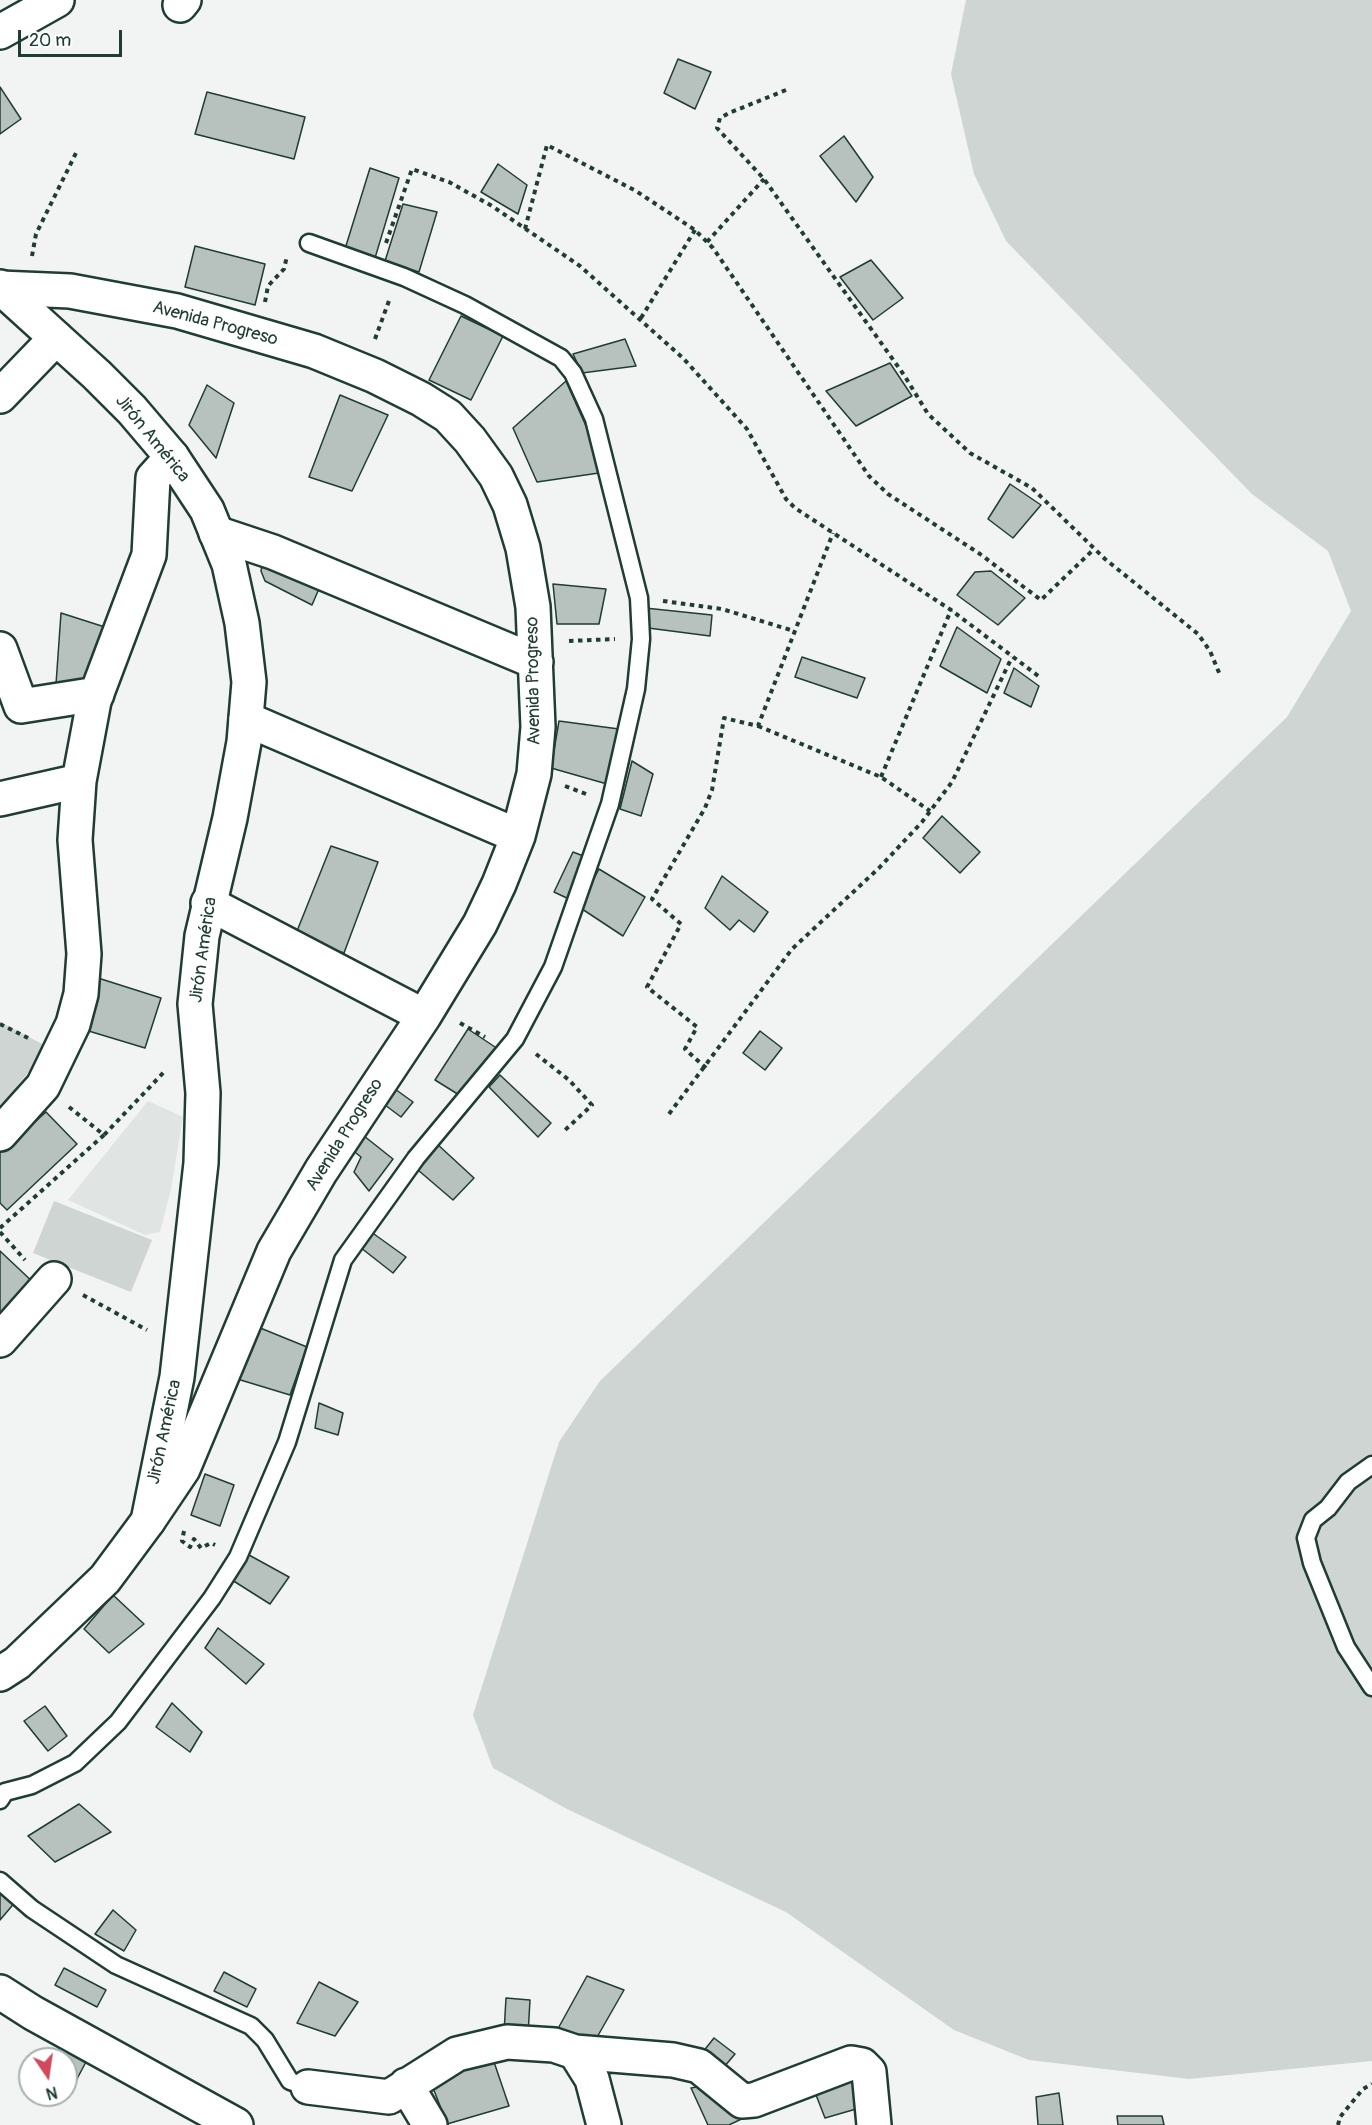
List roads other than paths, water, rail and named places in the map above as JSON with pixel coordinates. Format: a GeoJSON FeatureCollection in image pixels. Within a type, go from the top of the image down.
{"type":"FeatureCollection","features":[{"type":"Feature","properties":{"kind":"street"},"geometry":{"type":"LineString","coordinates":[[0,32],[57,0]]}},
{"type":"Feature","properties":{"kind":"street","name":"Avenida Progreso"},"geometry":{"type":"LineString","coordinates":[[5,288],[69,291],[177,311],[314,351],[421,399],[448,416],[470,440],[496,476],[510,505],[523,548],[533,607],[538,727],[534,774],[518,836],[480,924],[427,1011],[321,1171],[274,1251],[183,1469],[148,1521]]}},
{"type":"Feature","properties":{"kind":"street","name":"Jirón América"},"geometry":{"type":"LineString","coordinates":[[0,1674],[17,1663],[105,1579],[148,1521],[177,1377],[186,1316],[201,1163],[203,1093],[195,1004],[202,936],[230,818],[246,719],[249,682],[242,623],[228,564],[207,510],[172,457],[104,382],[5,288]]}},
{"type":"Feature","properties":{"kind":"street"},"geometry":{"type":"LineString","coordinates":[[0,396],[56,338]]}},
{"type":"Feature","properties":{"kind":"street"},"geometry":{"type":"LineString","coordinates":[[0,1134],[43,1086],[73,1024],[81,994],[84,954],[75,840],[79,781],[97,694],[150,555],[153,478],[172,457]]}},
{"type":"Feature","properties":{"kind":"street"},"geometry":{"type":"LineString","coordinates":[[216,533],[273,552],[536,652]]}},
{"type":"Feature","properties":{"kind":"street"},"geometry":{"type":"LineString","coordinates":[[0,649],[21,706],[97,694]]}},
{"type":"Feature","properties":{"kind":"street"},"geometry":{"type":"LineString","coordinates":[[246,719],[518,836]]}},
{"type":"Feature","properties":{"kind":"street"},"geometry":{"type":"LineString","coordinates":[[0,799],[79,781]]}},
{"type":"Feature","properties":{"kind":"street"},"geometry":{"type":"LineString","coordinates":[[208,903],[427,1011]]}},
{"type":"Feature","properties":{"kind":"street"},"geometry":{"type":"LineString","coordinates":[[0,1340],[54,1279]]}},
{"type":"Feature","properties":{"kind":"street"},"geometry":{"type":"LineString","coordinates":[[0,1992],[33,2013],[236,2125]]}},
{"type":"Feature","properties":{"kind":"street"},"geometry":{"type":"LineString","coordinates":[[308,2087],[389,2097],[456,2054],[507,2042],[554,2045],[575,2052],[673,2060],[699,2066],[742,2101],[754,2100],[851,2063],[862,2065],[868,2072],[874,2125]]}},
{"type":"Feature","properties":{"kind":"street"},"geometry":{"type":"LineString","coordinates":[[575,2052],[592,2079],[604,2125]]}},
{"type":"Feature","properties":{"kind":"street"},"geometry":{"type":"LineString","coordinates":[[406,2085],[430,2125]]}},
{"type":"Feature","properties":{"kind":"lane"},"geometry":{"type":"LineString","coordinates":[[0,1800],[5,1792],[32,1785],[75,1762],[118,1722],[212,1598],[238,1557],[287,1442],[343,1260],[416,1158],[511,1044],[553,967],[610,804],[636,689],[641,639],[639,598],[594,419],[573,373],[561,358],[519,333],[399,275],[309,243]]}},
{"type":"Feature","properties":{"kind":"lane"},"geometry":{"type":"LineString","coordinates":[[1372,1465],[1348,1482],[1328,1508],[1313,1520],[1306,1538],[1312,1563],[1346,1647],[1372,1687]]}},
{"type":"Feature","properties":{"kind":"lane"},"geometry":{"type":"LineString","coordinates":[[0,1881],[32,1909],[116,1965],[251,2026],[265,2040],[290,2081],[308,2087]]}}]}
